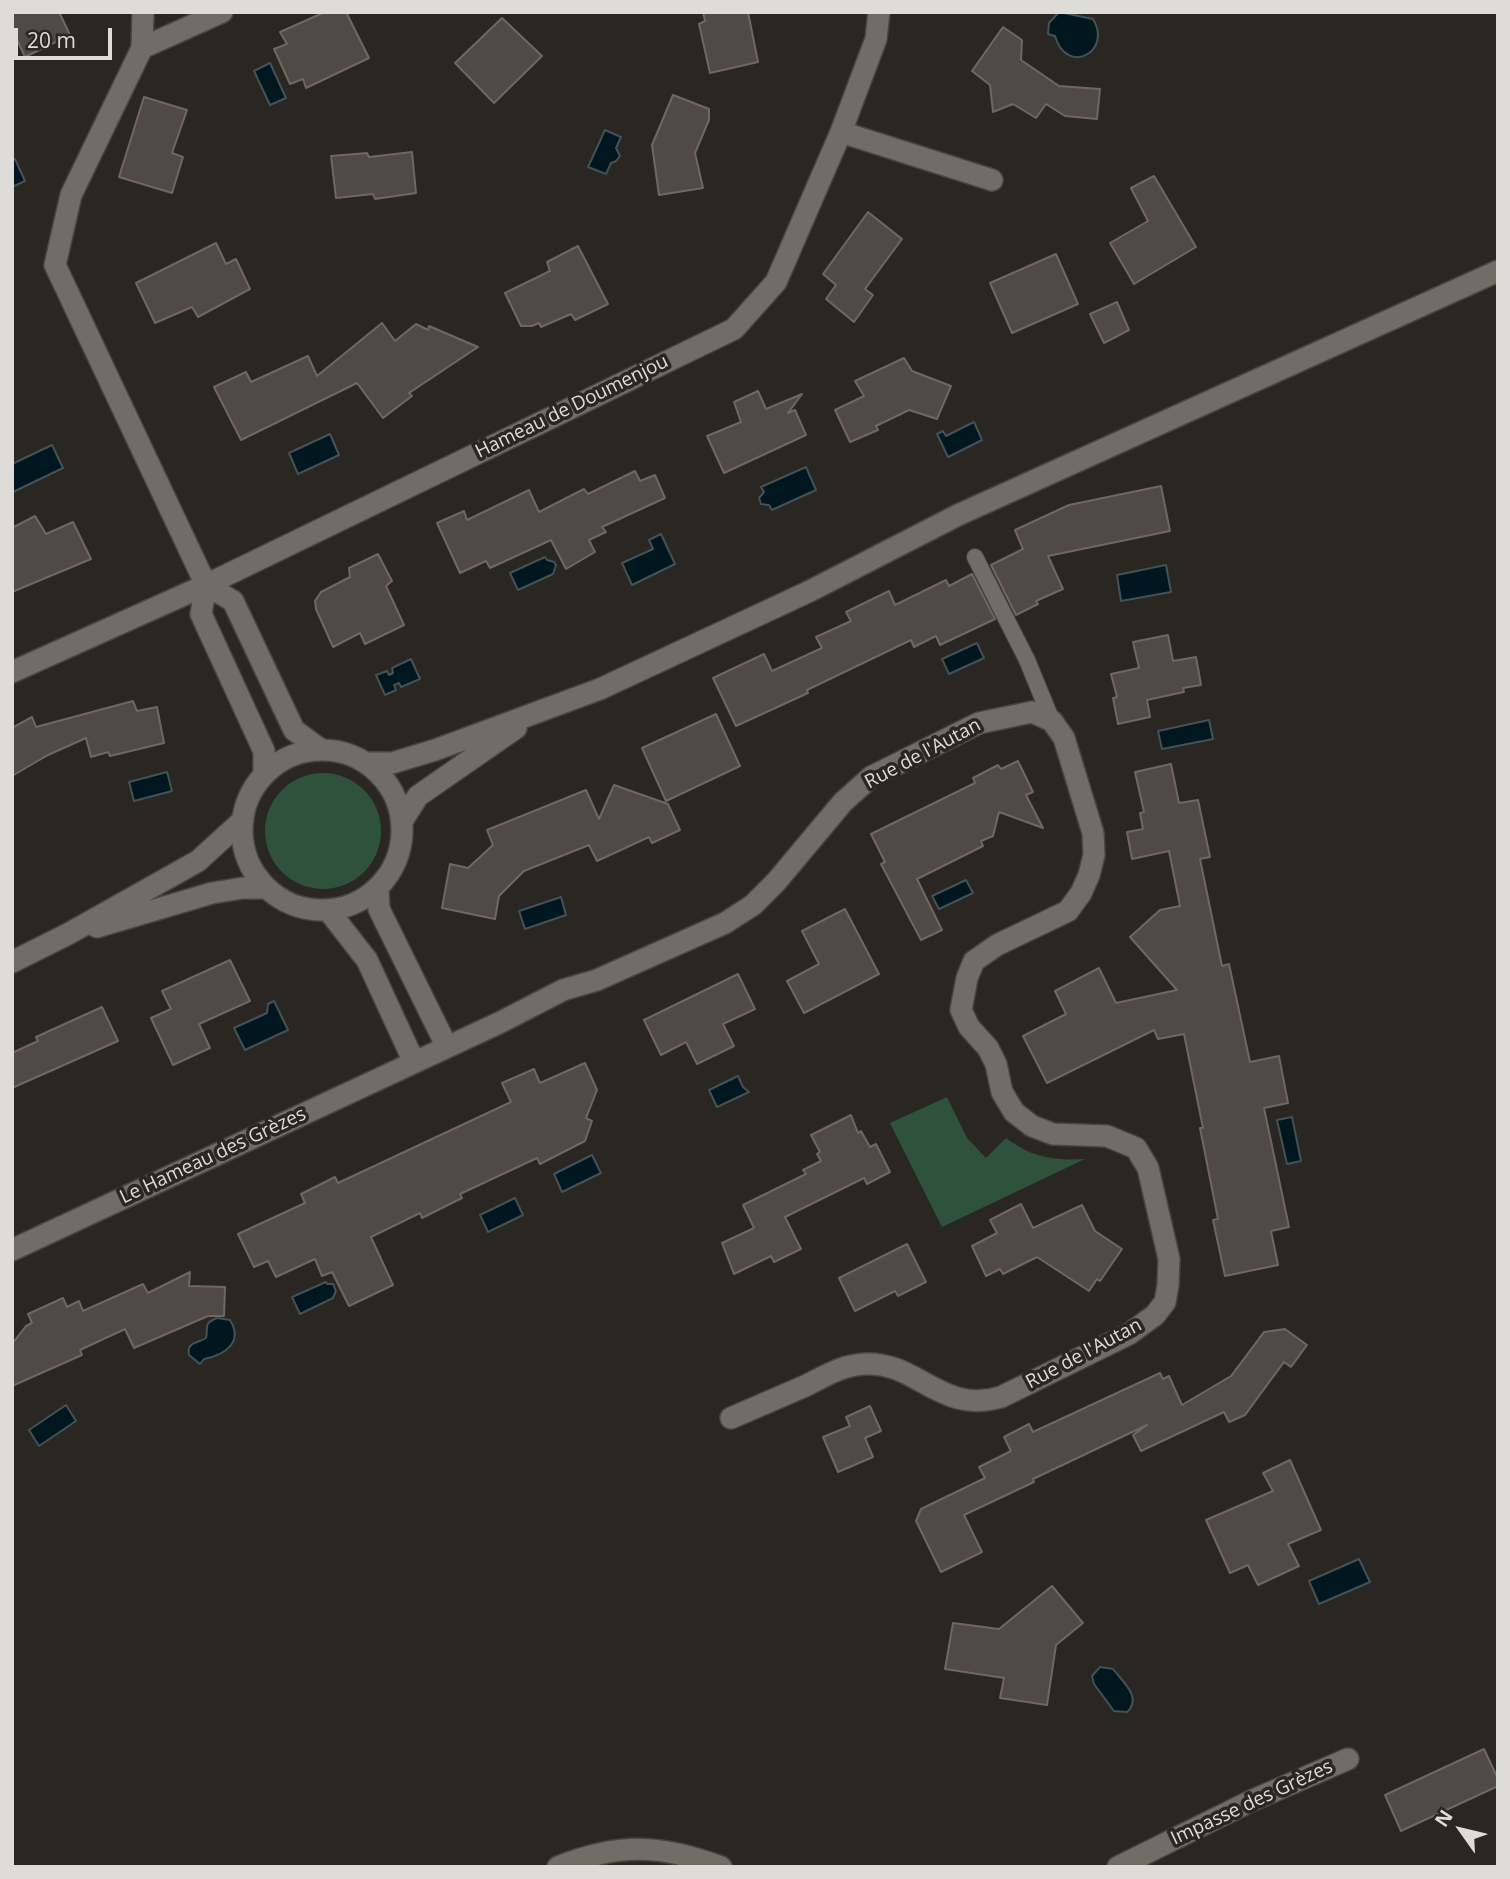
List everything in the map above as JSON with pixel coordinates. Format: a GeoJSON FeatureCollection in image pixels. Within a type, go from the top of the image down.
{"type":"FeatureCollection","features":[{"type":"Feature","properties":{"kind":"street"},"geometry":{"type":"LineString","coordinates":[[143,12],[142,48],[71,195],[55,265],[206,585],[233,601],[294,730],[320,749]]}},
{"type":"Feature","properties":{"kind":"street"},"geometry":{"type":"LineString","coordinates":[[142,48],[222,12]]}},
{"type":"Feature","properties":{"kind":"street","name":"Hameau de Doumenjou"},"geometry":{"type":"LineString","coordinates":[[12,672],[206,585],[734,329],[776,282],[841,132],[876,39],[879,12]]}},
{"type":"Feature","properties":{"kind":"street"},"geometry":{"type":"LineString","coordinates":[[841,132],[992,180]]}},
{"type":"Feature","properties":{"kind":"street"},"geometry":{"type":"LineString","coordinates":[[368,763],[392,763],[406,759],[600,689],[810,591],[958,515],[1498,271]]}},
{"type":"Feature","properties":{"kind":"street"},"geometry":{"type":"LineString","coordinates":[[206,585],[201,614],[264,751],[264,774]]}},
{"type":"Feature","properties":{"kind":"street"},"geometry":{"type":"LineString","coordinates":[[402,821],[418,796],[543,709]]}},
{"type":"Feature","properties":{"kind":"street","name":"Rue de l'Autan"},"geometry":{"type":"LineString","coordinates":[[501,1022],[563,990],[597,980],[724,923],[754,905],[843,802],[872,778],[979,723],[1032,712],[1052,721],[1064,738],[1093,833],[1094,855],[1089,875],[1081,893],[1068,911],[997,945],[974,961],[967,978],[961,1010],[969,1027],[988,1048],[996,1064],[1002,1092],[1014,1112],[1032,1126],[1053,1134],[1107,1136],[1136,1148],[1148,1168],[1169,1259],[1165,1302],[1155,1315],[1129,1334],[1001,1397],[983,1403],[959,1400],[898,1370],[867,1364],[842,1367],[731,1418]]}},
{"type":"Feature","properties":{"kind":"street"},"geometry":{"type":"LineString","coordinates":[[320,749],[353,755],[368,763],[381,774],[398,804],[402,821],[401,845],[393,868],[378,888],[355,903],[328,910],[306,909],[285,902],[255,874],[242,839],[243,820],[254,788],[264,774],[289,756],[320,749]]}},
{"type":"Feature","properties":{"kind":"street"},"geometry":{"type":"LineString","coordinates":[[12,962],[68,934],[198,861],[243,820]]}},
{"type":"Feature","properties":{"kind":"street"},"geometry":{"type":"LineString","coordinates":[[68,934],[159,911],[212,893],[243,888],[267,888]]}},
{"type":"Feature","properties":{"kind":"street"},"geometry":{"type":"LineString","coordinates":[[378,888],[379,909],[447,1047]]}},
{"type":"Feature","properties":{"kind":"street"},"geometry":{"type":"LineString","coordinates":[[328,910],[368,960],[414,1062]]}},
{"type":"Feature","properties":{"kind":"street","name":"Le Hameau des Grèzes"},"geometry":{"type":"LineString","coordinates":[[12,1250],[501,1022]]}},
{"type":"Feature","properties":{"kind":"street","name":"Impasse des Grèzes"},"geometry":{"type":"LineString","coordinates":[[1118,1867],[1251,1801],[1348,1759]]}},
{"type":"Feature","properties":{"kind":"street"},"geometry":{"type":"LineString","coordinates":[[558,1867],[604,1851],[636,1849],[662,1850],[694,1857],[721,1867]]}},
{"type":"Feature","properties":{"kind":"lane"},"geometry":{"type":"LineString","coordinates":[[975,557],[1027,660],[1052,721]]}},
{"type":"Feature","properties":{"kind":"green space"},"geometry":{"type":"Polygon","coordinates":[[[323,773],[345,777],[364,790],[377,809],[381,831],[377,853],[364,872],[345,885],[323,889],[301,885],[282,872],[269,853],[265,831],[269,809],[282,790],[301,777],[323,773]]]}},
{"type":"Feature","properties":{"kind":"green space"},"geometry":{"type":"Polygon","coordinates":[[[947,1097],[967,1138],[986,1158],[1006,1138],[1034,1154],[1063,1159],[1085,1159],[942,1227],[890,1123],[947,1097]]]}},
{"type":"Feature","properties":{"kind":"water"},"geometry":{"type":"Polygon","coordinates":[[[1059,12],[1093,19],[1098,31],[1097,41],[1086,55],[1069,55],[1061,48],[1055,36],[1048,34],[1049,23],[1059,12]]]}},
{"type":"Feature","properties":{"kind":"water"},"geometry":{"type":"Polygon","coordinates":[[[270,63],[286,98],[270,105],[254,71],[270,63]]]}},
{"type":"Feature","properties":{"kind":"water"},"geometry":{"type":"Polygon","coordinates":[[[605,130],[621,137],[616,148],[620,156],[611,163],[606,174],[588,167],[605,130]]]}},
{"type":"Feature","properties":{"kind":"water"},"geometry":{"type":"Polygon","coordinates":[[[15,159],[25,181],[12,187],[12,160],[15,159]]]}},
{"type":"Feature","properties":{"kind":"water"},"geometry":{"type":"Polygon","coordinates":[[[974,422],[982,440],[948,457],[937,434],[943,431],[946,436],[974,422]]]}},
{"type":"Feature","properties":{"kind":"water"},"geometry":{"type":"Polygon","coordinates":[[[330,434],[339,455],[298,474],[289,453],[330,434]]]}},
{"type":"Feature","properties":{"kind":"water"},"geometry":{"type":"Polygon","coordinates":[[[52,445],[63,468],[13,492],[12,464],[52,445]]]}},
{"type":"Feature","properties":{"kind":"water"},"geometry":{"type":"Polygon","coordinates":[[[806,467],[816,490],[772,510],[769,505],[761,504],[759,498],[764,492],[761,487],[806,467]]]}},
{"type":"Feature","properties":{"kind":"water"},"geometry":{"type":"Polygon","coordinates":[[[661,534],[675,564],[632,585],[622,563],[653,549],[649,540],[661,534]]]}},
{"type":"Feature","properties":{"kind":"water"},"geometry":{"type":"Polygon","coordinates":[[[545,557],[556,565],[553,574],[518,590],[510,573],[545,557]]]}},
{"type":"Feature","properties":{"kind":"water"},"geometry":{"type":"Polygon","coordinates":[[[1166,565],[1171,592],[1121,601],[1117,575],[1166,565]]]}},
{"type":"Feature","properties":{"kind":"water"},"geometry":{"type":"Polygon","coordinates":[[[977,643],[984,658],[949,674],[942,659],[977,643]]]}},
{"type":"Feature","properties":{"kind":"water"},"geometry":{"type":"Polygon","coordinates":[[[411,659],[420,679],[401,687],[399,683],[394,685],[396,690],[385,695],[376,675],[387,671],[389,675],[393,673],[392,668],[411,659]]]}},
{"type":"Feature","properties":{"kind":"water"},"geometry":{"type":"Polygon","coordinates":[[[1209,720],[1213,739],[1162,749],[1158,731],[1209,720]]]}},
{"type":"Feature","properties":{"kind":"water"},"geometry":{"type":"Polygon","coordinates":[[[167,772],[172,791],[134,801],[129,782],[167,772]]]}},
{"type":"Feature","properties":{"kind":"water"},"geometry":{"type":"Polygon","coordinates":[[[966,880],[973,893],[939,909],[932,896],[966,880]]]}},
{"type":"Feature","properties":{"kind":"water"},"geometry":{"type":"Polygon","coordinates":[[[561,897],[566,915],[525,929],[519,911],[561,897]]]}},
{"type":"Feature","properties":{"kind":"water"},"geometry":{"type":"Polygon","coordinates":[[[274,1001],[288,1030],[245,1050],[234,1028],[267,1013],[268,1004],[274,1001]]]}},
{"type":"Feature","properties":{"kind":"water"},"geometry":{"type":"Polygon","coordinates":[[[738,1076],[743,1087],[749,1092],[717,1107],[709,1090],[738,1076]]]}},
{"type":"Feature","properties":{"kind":"water"},"geometry":{"type":"Polygon","coordinates":[[[1292,1117],[1301,1161],[1287,1164],[1277,1120],[1292,1117]]]}},
{"type":"Feature","properties":{"kind":"water"},"geometry":{"type":"Polygon","coordinates":[[[592,1155],[601,1173],[562,1192],[554,1174],[592,1155]]]}},
{"type":"Feature","properties":{"kind":"water"},"geometry":{"type":"Polygon","coordinates":[[[515,1198],[523,1215],[488,1232],[480,1215],[515,1198]]]}},
{"type":"Feature","properties":{"kind":"water"},"geometry":{"type":"Polygon","coordinates":[[[326,1282],[333,1284],[336,1291],[333,1298],[300,1314],[292,1297],[326,1282]]]}},
{"type":"Feature","properties":{"kind":"water"},"geometry":{"type":"Polygon","coordinates":[[[217,1318],[230,1320],[235,1335],[233,1341],[225,1351],[204,1359],[200,1364],[189,1355],[189,1348],[206,1338],[208,1324],[217,1318]]]}},
{"type":"Feature","properties":{"kind":"water"},"geometry":{"type":"Polygon","coordinates":[[[66,1405],[76,1421],[39,1446],[29,1430],[66,1405]]]}},
{"type":"Feature","properties":{"kind":"water"},"geometry":{"type":"Polygon","coordinates":[[[1359,1559],[1370,1582],[1319,1604],[1309,1581],[1359,1559]]]}},
{"type":"Feature","properties":{"kind":"water"},"geometry":{"type":"Polygon","coordinates":[[[1100,1667],[1113,1669],[1132,1695],[1133,1701],[1127,1712],[1114,1711],[1094,1684],[1092,1676],[1100,1667]]]}},
{"type":"Feature","properties":{"kind":"building"},"geometry":{"type":"Polygon","coordinates":[[[12,12],[59,12],[70,35],[25,57],[12,29],[12,12]]]}},
{"type":"Feature","properties":{"kind":"building"},"geometry":{"type":"Polygon","coordinates":[[[325,12],[346,12],[369,58],[306,88],[303,79],[290,84],[274,49],[287,44],[280,32],[325,12]]]}},
{"type":"Feature","properties":{"kind":"building"},"geometry":{"type":"Polygon","coordinates":[[[703,12],[748,12],[758,62],[710,73],[699,24],[705,21],[703,12]]]}},
{"type":"Feature","properties":{"kind":"building"},"geometry":{"type":"Polygon","coordinates":[[[502,18],[542,56],[494,103],[455,63],[502,18]]]}},
{"type":"Feature","properties":{"kind":"building"},"geometry":{"type":"Polygon","coordinates":[[[1003,27],[1022,40],[1021,60],[1059,86],[1100,89],[1097,119],[1065,116],[1046,104],[1036,118],[1013,104],[993,112],[990,85],[972,71],[1003,27]]]}},
{"type":"Feature","properties":{"kind":"building"},"geometry":{"type":"Polygon","coordinates":[[[673,95],[709,109],[709,120],[695,153],[703,188],[659,195],[652,145],[673,95]]]}},
{"type":"Feature","properties":{"kind":"building"},"geometry":{"type":"Polygon","coordinates":[[[144,97],[187,110],[172,153],[183,157],[172,193],[119,177],[144,97]]]}},
{"type":"Feature","properties":{"kind":"building"},"geometry":{"type":"Polygon","coordinates":[[[412,152],[416,193],[375,199],[373,194],[336,198],[331,156],[367,153],[369,157],[412,152]]]}},
{"type":"Feature","properties":{"kind":"building"},"geometry":{"type":"Polygon","coordinates":[[[1154,176],[1196,247],[1134,284],[1110,243],[1148,221],[1131,188],[1154,176]]]}},
{"type":"Feature","properties":{"kind":"building"},"geometry":{"type":"Polygon","coordinates":[[[868,212],[902,239],[865,289],[873,295],[854,322],[826,299],[836,285],[823,274],[868,212]]]}},
{"type":"Feature","properties":{"kind":"building"},"geometry":{"type":"Polygon","coordinates":[[[216,243],[226,264],[236,259],[250,289],[198,317],[192,307],[155,323],[136,283],[216,243]]]}},
{"type":"Feature","properties":{"kind":"building"},"geometry":{"type":"Polygon","coordinates":[[[578,246],[608,304],[575,320],[571,314],[541,327],[539,323],[521,326],[505,293],[550,271],[547,262],[578,246]]]}},
{"type":"Feature","properties":{"kind":"building"},"geometry":{"type":"Polygon","coordinates":[[[1056,254],[1078,304],[1012,333],[990,283],[1056,254]]]}},
{"type":"Feature","properties":{"kind":"building"},"geometry":{"type":"Polygon","coordinates":[[[1117,302],[1129,330],[1104,343],[1090,314],[1117,302]]]}},
{"type":"Feature","properties":{"kind":"building"},"geometry":{"type":"Polygon","coordinates":[[[382,323],[395,341],[416,324],[428,330],[429,326],[478,347],[409,393],[412,396],[383,418],[357,383],[241,440],[214,387],[246,372],[251,382],[308,356],[317,376],[382,323]]]}},
{"type":"Feature","properties":{"kind":"building"},"geometry":{"type":"Polygon","coordinates":[[[904,358],[912,371],[951,386],[937,419],[909,410],[876,426],[878,430],[850,442],[835,410],[864,396],[855,381],[904,358]]]}},
{"type":"Feature","properties":{"kind":"building"},"geometry":{"type":"Polygon","coordinates":[[[758,391],[766,409],[802,394],[788,413],[795,410],[806,435],[724,473],[707,436],[741,422],[734,402],[758,391]]]}},
{"type":"Feature","properties":{"kind":"building"},"geometry":{"type":"Polygon","coordinates":[[[635,471],[640,481],[655,475],[665,498],[602,527],[606,532],[589,540],[595,552],[566,569],[551,540],[490,568],[486,561],[460,573],[437,523],[464,511],[467,520],[529,490],[539,512],[584,489],[588,494],[635,471]]]}},
{"type":"Feature","properties":{"kind":"building"},"geometry":{"type":"Polygon","coordinates":[[[1161,486],[1170,531],[1048,556],[1063,589],[1036,601],[1038,604],[1016,615],[991,565],[1023,549],[1015,530],[1069,505],[1161,486]]]}},
{"type":"Feature","properties":{"kind":"building"},"geometry":{"type":"Polygon","coordinates":[[[35,516],[46,534],[73,522],[91,559],[12,592],[12,528],[35,516]]]}},
{"type":"Feature","properties":{"kind":"building"},"geometry":{"type":"Polygon","coordinates":[[[378,554],[392,581],[386,586],[404,625],[365,644],[360,633],[333,647],[315,601],[321,592],[350,577],[349,568],[378,554]]]}},
{"type":"Feature","properties":{"kind":"building"},"geometry":{"type":"Polygon","coordinates":[[[972,574],[995,619],[940,645],[936,636],[914,647],[911,640],[807,690],[808,693],[736,726],[713,678],[764,654],[772,671],[822,648],[816,637],[851,621],[846,612],[889,591],[895,605],[946,580],[949,586],[972,574]]]}},
{"type":"Feature","properties":{"kind":"building"},"geometry":{"type":"Polygon","coordinates":[[[1168,635],[1173,661],[1196,657],[1201,685],[1183,688],[1184,692],[1147,700],[1150,717],[1118,724],[1113,698],[1117,697],[1111,674],[1139,668],[1133,642],[1168,635]]]}},
{"type":"Feature","properties":{"kind":"building"},"geometry":{"type":"Polygon","coordinates":[[[133,701],[137,711],[157,707],[164,743],[110,756],[108,752],[91,757],[86,738],[48,755],[12,776],[12,728],[32,717],[36,727],[133,701]]]}},
{"type":"Feature","properties":{"kind":"building"},"geometry":{"type":"Polygon","coordinates":[[[716,714],[740,766],[666,801],[642,748],[716,714]]]}},
{"type":"Feature","properties":{"kind":"building"},"geometry":{"type":"Polygon","coordinates":[[[1018,761],[1033,792],[1026,795],[1043,828],[999,812],[993,836],[981,841],[983,846],[917,879],[942,930],[921,940],[881,864],[885,862],[871,834],[975,783],[973,778],[998,765],[1001,769],[1018,761]]]}},
{"type":"Feature","properties":{"kind":"building"},"geometry":{"type":"Polygon","coordinates":[[[1171,764],[1179,803],[1198,800],[1210,857],[1200,859],[1222,966],[1229,964],[1250,1062],[1279,1056],[1288,1103],[1264,1108],[1289,1227],[1271,1231],[1278,1265],[1225,1276],[1213,1220],[1218,1219],[1200,1128],[1203,1128],[1184,1034],[1158,1039],[1154,1030],[1047,1083],[1023,1036],[1066,1014],[1055,991],[1099,968],[1116,1003],[1177,990],[1130,937],[1160,910],[1180,906],[1169,851],[1132,859],[1127,832],[1143,829],[1140,813],[1144,812],[1135,772],[1171,764]]]}},
{"type":"Feature","properties":{"kind":"building"},"geometry":{"type":"Polygon","coordinates":[[[614,785],[668,804],[680,830],[652,843],[649,837],[597,861],[589,845],[524,871],[499,896],[495,919],[442,908],[450,864],[468,868],[493,845],[487,830],[586,790],[599,819],[614,785]]]}},
{"type":"Feature","properties":{"kind":"building"},"geometry":{"type":"Polygon","coordinates":[[[845,909],[879,974],[804,1013],[787,981],[819,964],[802,931],[845,909]]]}},
{"type":"Feature","properties":{"kind":"building"},"geometry":{"type":"Polygon","coordinates":[[[230,960],[250,1001],[199,1024],[210,1048],[173,1065],[151,1018],[171,1009],[162,991],[230,960]]]}},
{"type":"Feature","properties":{"kind":"building"},"geometry":{"type":"Polygon","coordinates":[[[738,974],[755,1009],[723,1024],[734,1046],[697,1064],[686,1042],[661,1055],[644,1020],[738,974]]]}},
{"type":"Feature","properties":{"kind":"building"},"geometry":{"type":"Polygon","coordinates":[[[102,1007],[118,1041],[12,1088],[12,1053],[38,1041],[36,1037],[102,1007]]]}},
{"type":"Feature","properties":{"kind":"building"},"geometry":{"type":"Polygon","coordinates":[[[585,1063],[597,1090],[586,1118],[592,1121],[585,1141],[540,1164],[537,1158],[460,1194],[462,1198],[422,1218],[420,1213],[371,1237],[393,1285],[349,1306],[332,1272],[322,1276],[315,1259],[276,1277],[268,1261],[254,1267],[238,1234],[305,1203],[301,1194],[335,1177],[338,1183],[511,1102],[502,1083],[534,1069],[540,1083],[585,1063]]]}},
{"type":"Feature","properties":{"kind":"building"},"geometry":{"type":"Polygon","coordinates":[[[851,1115],[858,1133],[861,1131],[870,1147],[876,1144],[890,1172],[867,1184],[864,1178],[785,1217],[801,1249],[774,1262],[771,1256],[734,1274],[722,1243],[754,1228],[743,1205],[806,1174],[803,1170],[821,1161],[817,1154],[820,1152],[811,1135],[851,1115]]]}},
{"type":"Feature","properties":{"kind":"building"},"geometry":{"type":"Polygon","coordinates":[[[1021,1204],[1033,1228],[1082,1205],[1095,1231],[1122,1249],[1100,1281],[1097,1279],[1089,1291],[1037,1257],[1003,1274],[1000,1269],[986,1276],[972,1246],[997,1233],[990,1220],[1021,1204]]]}},
{"type":"Feature","properties":{"kind":"building"},"geometry":{"type":"Polygon","coordinates":[[[907,1244],[926,1282],[898,1296],[895,1291],[855,1311],[839,1278],[907,1244]]]}},
{"type":"Feature","properties":{"kind":"building"},"geometry":{"type":"Polygon","coordinates":[[[190,1272],[189,1286],[225,1287],[224,1316],[208,1316],[134,1348],[125,1329],[80,1350],[82,1355],[12,1386],[12,1344],[26,1326],[32,1323],[28,1314],[63,1298],[67,1307],[79,1301],[83,1311],[143,1284],[148,1293],[190,1272]]]}},
{"type":"Feature","properties":{"kind":"building"},"geometry":{"type":"Polygon","coordinates":[[[1285,1329],[1307,1345],[1291,1367],[1284,1362],[1245,1415],[1229,1422],[1224,1412],[1141,1451],[1133,1435],[1147,1425],[1033,1479],[1034,1482],[964,1515],[982,1552],[941,1572],[916,1521],[921,1509],[985,1478],[979,1467],[1011,1451],[1004,1437],[1029,1424],[1033,1432],[1160,1373],[1163,1379],[1169,1376],[1182,1405],[1231,1376],[1264,1332],[1285,1329]]]}},
{"type":"Feature","properties":{"kind":"building"},"geometry":{"type":"Polygon","coordinates":[[[870,1406],[881,1431],[865,1438],[873,1457],[838,1472],[823,1437],[850,1426],[846,1417],[870,1406]]]}},
{"type":"Feature","properties":{"kind":"building"},"geometry":{"type":"Polygon","coordinates":[[[1290,1460],[1321,1530],[1288,1544],[1299,1566],[1258,1585],[1248,1565],[1230,1573],[1206,1520],[1273,1491],[1263,1473],[1290,1460]]]}},
{"type":"Feature","properties":{"kind":"building"},"geometry":{"type":"Polygon","coordinates":[[[1052,1586],[1083,1623],[1056,1645],[1047,1705],[1000,1698],[1004,1678],[945,1669],[953,1623],[999,1629],[1052,1586]]]}},
{"type":"Feature","properties":{"kind":"building"},"geometry":{"type":"Polygon","coordinates":[[[1484,1749],[1498,1779],[1498,1786],[1401,1831],[1385,1795],[1484,1749]]]}}]}
